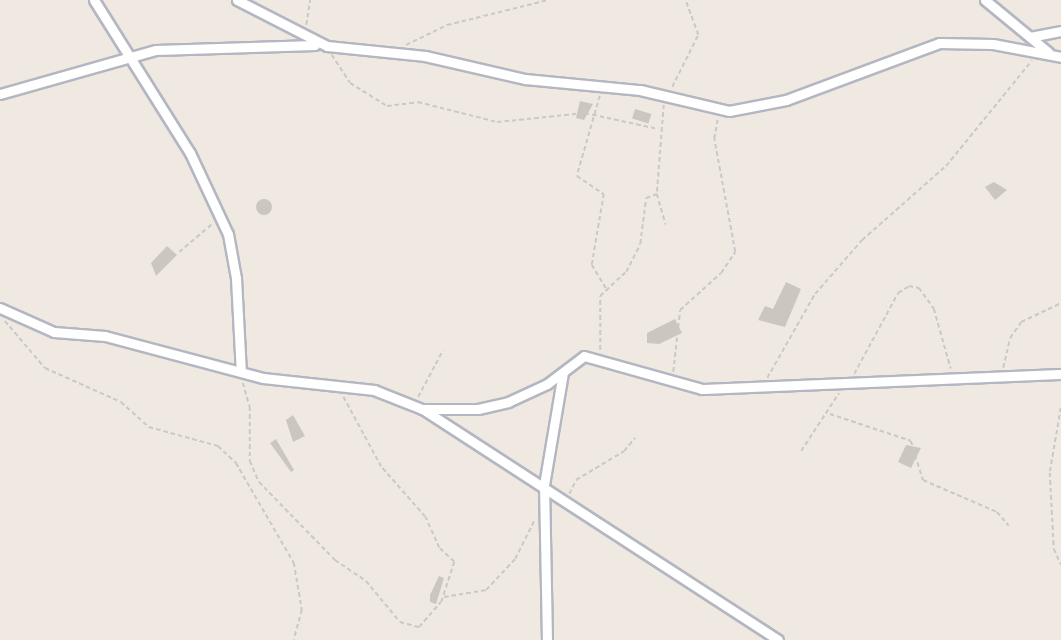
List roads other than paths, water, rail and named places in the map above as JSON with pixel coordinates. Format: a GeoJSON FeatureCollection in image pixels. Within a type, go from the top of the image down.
{"type":"FeatureCollection","features":[{"type":"Feature","properties":{"kind":"street"},"geometry":{"type":"LineString","coordinates":[[94,0],[130,55],[218,209],[234,255],[241,372]]}},
{"type":"Feature","properties":{"kind":"street"},"geometry":{"type":"LineString","coordinates":[[237,0],[303,38],[323,45]]}},
{"type":"Feature","properties":{"kind":"street"},"geometry":{"type":"LineString","coordinates":[[985,0],[1058,57]]}},
{"type":"Feature","properties":{"kind":"street"},"geometry":{"type":"LineString","coordinates":[[1030,37],[1061,31]]}},
{"type":"Feature","properties":{"kind":"street"},"geometry":{"type":"LineString","coordinates":[[0,94],[130,55],[183,46],[323,45],[425,56],[547,83],[601,86],[668,95],[719,110],[786,100],[939,44],[972,42],[1035,50],[1058,57]]}},
{"type":"Feature","properties":{"kind":"street"},"geometry":{"type":"LineString","coordinates":[[0,308],[54,332],[105,336],[241,372],[382,392],[419,408],[476,448],[544,485],[681,582],[778,640]]}},
{"type":"Feature","properties":{"kind":"street"},"geometry":{"type":"LineString","coordinates":[[419,408],[494,407],[563,373],[579,357],[598,357],[678,386],[761,388],[846,383],[956,381],[1061,374]]}},
{"type":"Feature","properties":{"kind":"street"},"geometry":{"type":"LineString","coordinates":[[547,640],[544,485],[563,373]]}}]}
